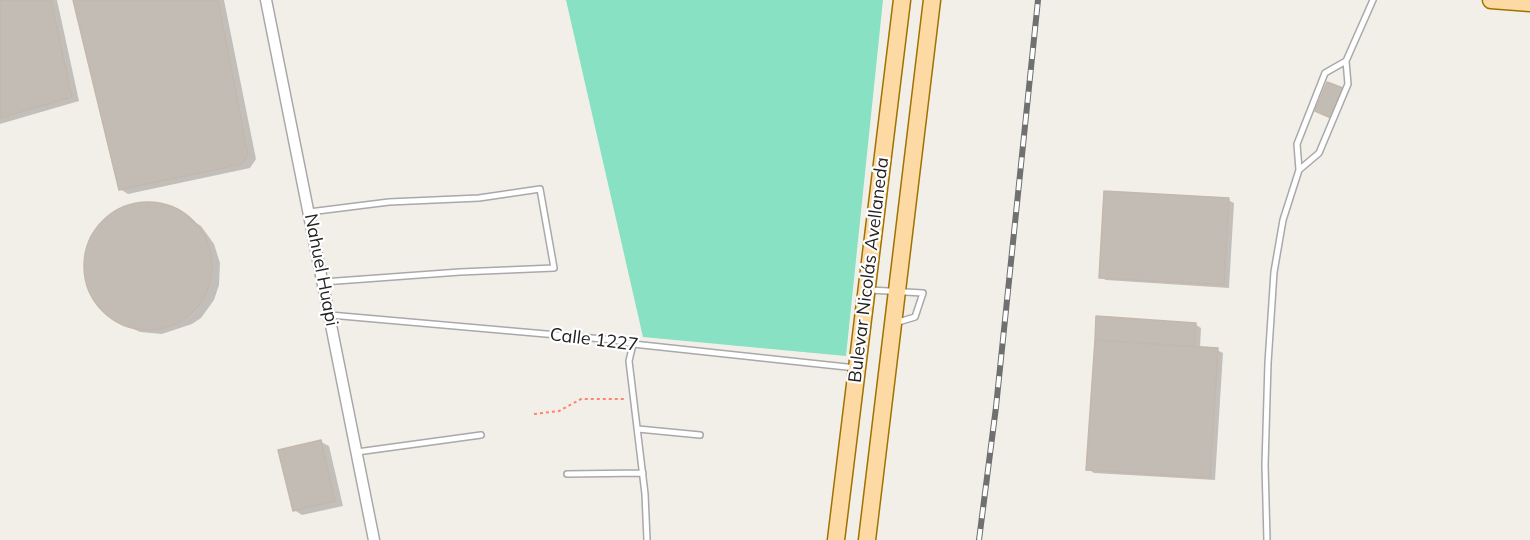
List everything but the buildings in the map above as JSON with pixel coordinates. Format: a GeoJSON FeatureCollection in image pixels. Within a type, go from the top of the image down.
{"type":"FeatureCollection","features":[{"type":"Feature","properties":{"kind":"main road","name":"Bulevar Nicolás Avellaneda"},"geometry":{"type":"LineString","coordinates":[[836,540],[902,0]]}},
{"type":"Feature","properties":{"kind":"main road","name":"Bulevar Nicolás Avellaneda"},"geometry":{"type":"LineString","coordinates":[[867,540],[932,0]]}},
{"type":"Feature","properties":{"kind":"main road"},"geometry":{"type":"LineString","coordinates":[[1491,0],[1530,3]]}},
{"type":"Feature","properties":{"kind":"street","name":"Nahuel Huapi"},"geometry":{"type":"LineString","coordinates":[[266,0],[374,540]]}},
{"type":"Feature","properties":{"kind":"lane"},"geometry":{"type":"LineString","coordinates":[[1299,170],[1320,153],[1348,84],[1346,61],[1373,0]]}},
{"type":"Feature","properties":{"kind":"lane"},"geometry":{"type":"LineString","coordinates":[[1267,540],[1265,465],[1274,272],[1283,220],[1299,170],[1297,144],[1325,74],[1346,61]]}},
{"type":"Feature","properties":{"kind":"lane"},"geometry":{"type":"LineString","coordinates":[[309,212],[389,202],[479,198],[540,189],[554,268],[323,282]]}},
{"type":"Feature","properties":{"kind":"lane"},"geometry":{"type":"LineString","coordinates":[[867,290],[898,293],[923,292],[915,317],[894,323]]}},
{"type":"Feature","properties":{"kind":"lane","name":"Calle 1227"},"geometry":{"type":"LineString","coordinates":[[330,315],[614,340],[857,368]]}},
{"type":"Feature","properties":{"kind":"lane"},"geometry":{"type":"LineString","coordinates":[[633,344],[628,361],[643,473],[647,540]]}},
{"type":"Feature","properties":{"kind":"lane"},"geometry":{"type":"LineString","coordinates":[[638,429],[700,435]]}},
{"type":"Feature","properties":{"kind":"lane"},"geometry":{"type":"LineString","coordinates":[[357,452],[481,435]]}},
{"type":"Feature","properties":{"kind":"lane"},"geometry":{"type":"LineString","coordinates":[[567,474],[643,473]]}},
{"type":"Feature","properties":{"kind":"path"},"geometry":{"type":"LineString","coordinates":[[534,414],[559,411],[581,399],[634,399]]}},
{"type":"Feature","properties":{"kind":"green space"},"geometry":{"type":"Polygon","coordinates":[[[566,0],[883,0],[846,356],[643,337],[566,0]]]}},
{"type":"Feature","properties":{"kind":"railway"},"geometry":{"type":"LineString","coordinates":[[979,540],[996,407],[1038,0]]}}]}
